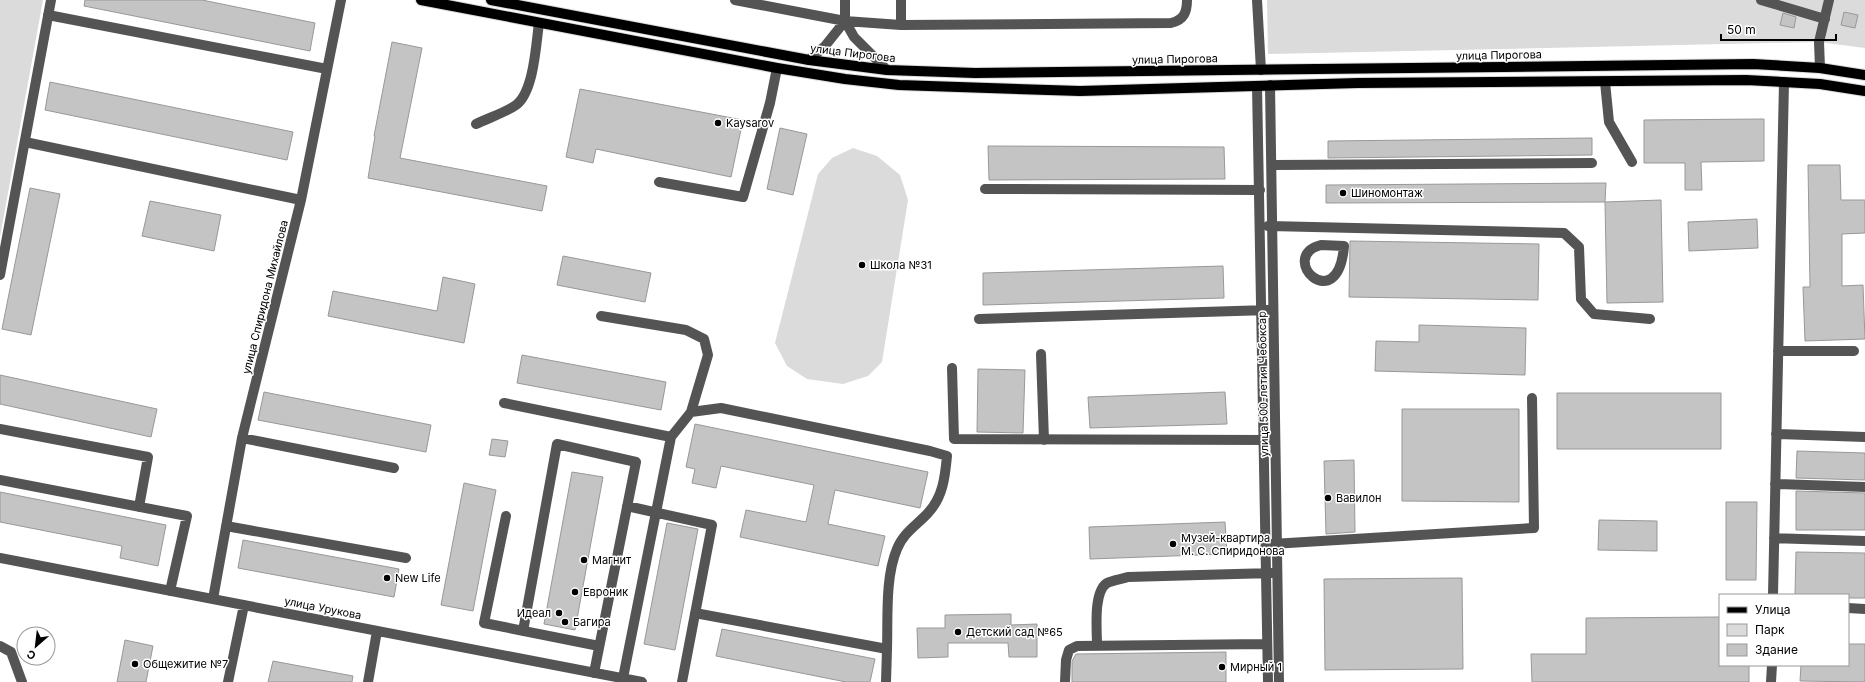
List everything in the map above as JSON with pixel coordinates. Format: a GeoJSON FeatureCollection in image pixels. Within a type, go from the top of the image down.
{"type":"FeatureCollection","features":[{"type":"Feature","properties":{"kind":"main road"},"geometry":{"type":"LineString","coordinates":[[421,0],[777,68],[887,84],[990,89],[1080,91],[1270,85],[1746,80],[1820,84],[1865,91]]}},
{"type":"Feature","properties":{"kind":"main road","name":"улица Пирогова"},"geometry":{"type":"LineString","coordinates":[[491,0],[809,60],[887,70],[975,73],[1753,64],[1820,68],[1865,74]]}},
{"type":"Feature","properties":{"kind":"main road"},"geometry":{"type":"LineString","coordinates":[[539,23],[541,9]]}},
{"type":"Feature","properties":{"kind":"main road"},"geometry":{"type":"LineString","coordinates":[[563,28],[566,14]]}},
{"type":"Feature","properties":{"kind":"main road"},"geometry":{"type":"LineString","coordinates":[[807,73],[809,60]]}},
{"type":"Feature","properties":{"kind":"main road"},"geometry":{"type":"LineString","coordinates":[[1604,65],[1605,82]]}},
{"type":"Feature","properties":{"kind":"main road"},"geometry":{"type":"LineString","coordinates":[[1784,82],[1785,66]]}},
{"type":"Feature","properties":{"kind":"main road"},"geometry":{"type":"LineString","coordinates":[[1820,68],[1820,84]]}},
{"type":"Feature","properties":{"kind":"main road"},"geometry":{"type":"LineString","coordinates":[[887,70],[887,84]]}},
{"type":"Feature","properties":{"kind":"main road"},"geometry":{"type":"LineString","coordinates":[[1262,70],[1270,85]]}},
{"type":"Feature","properties":{"kind":"main road"},"geometry":{"type":"LineString","coordinates":[[1257,86],[1262,70]]}},
{"type":"Feature","properties":{"kind":"street"},"geometry":{"type":"LineString","coordinates":[[0,275],[51,0]]}},
{"type":"Feature","properties":{"kind":"street","name":"улица Спиридона Михайлова"},"geometry":{"type":"LineString","coordinates":[[213,599],[242,438],[301,200],[341,0]]}},
{"type":"Feature","properties":{"kind":"street"},"geometry":{"type":"LineString","coordinates":[[735,0],[845,21],[901,25],[1171,23],[1183,16],[1187,8],[1187,0]]}},
{"type":"Feature","properties":{"kind":"street"},"geometry":{"type":"LineString","coordinates":[[845,0],[845,21],[854,37],[887,70]]}},
{"type":"Feature","properties":{"kind":"street"},"geometry":{"type":"LineString","coordinates":[[901,0],[901,25]]}},
{"type":"Feature","properties":{"kind":"street"},"geometry":{"type":"LineString","coordinates":[[1761,0],[1825,19]]}},
{"type":"Feature","properties":{"kind":"street"},"geometry":{"type":"LineString","coordinates":[[1820,68],[1819,42],[1829,0]]}},
{"type":"Feature","properties":{"kind":"street"},"geometry":{"type":"LineString","coordinates":[[1259,1],[1262,70]]}},
{"type":"Feature","properties":{"kind":"street"},"geometry":{"type":"LineString","coordinates":[[48,15],[327,69]]}},
{"type":"Feature","properties":{"kind":"street"},"geometry":{"type":"LineString","coordinates":[[809,60],[825,46],[845,21]]}},
{"type":"Feature","properties":{"kind":"street"},"geometry":{"type":"LineString","coordinates":[[476,124],[516,105],[524,96],[529,82],[539,23]]}},
{"type":"Feature","properties":{"kind":"street"},"geometry":{"type":"LineString","coordinates":[[659,182],[743,197],[770,102],[777,68]]}},
{"type":"Feature","properties":{"kind":"street"},"geometry":{"type":"LineString","coordinates":[[1605,82],[1609,122],[1632,162]]}},
{"type":"Feature","properties":{"kind":"street"},"geometry":{"type":"LineString","coordinates":[[1773,594],[1784,82]]}},
{"type":"Feature","properties":{"kind":"street","name":"улица 500-летия Чебоксар"},"geometry":{"type":"LineString","coordinates":[[1270,85],[1279,682]]}},
{"type":"Feature","properties":{"kind":"street","name":"улица 500-летия Чебоксар"},"geometry":{"type":"LineString","coordinates":[[1257,86],[1268,682]]}},
{"type":"Feature","properties":{"kind":"street"},"geometry":{"type":"LineString","coordinates":[[25,142],[301,200]]}},
{"type":"Feature","properties":{"kind":"street"},"geometry":{"type":"LineString","coordinates":[[1272,165],[1592,163]]}},
{"type":"Feature","properties":{"kind":"street"},"geometry":{"type":"LineString","coordinates":[[985,189],[1260,190]]}},
{"type":"Feature","properties":{"kind":"street"},"geometry":{"type":"LineString","coordinates":[[1260,226],[1564,233],[1579,246],[1581,299],[1594,314],[1650,319]]}},
{"type":"Feature","properties":{"kind":"street"},"geometry":{"type":"LineString","coordinates":[[1344,228],[1344,246]]}},
{"type":"Feature","properties":{"kind":"street"},"geometry":{"type":"LineString","coordinates":[[979,319],[1274,310]]}},
{"type":"Feature","properties":{"kind":"street"},"geometry":{"type":"LineString","coordinates":[[602,316],[686,330],[704,339],[708,355],[691,412],[671,437],[623,678]]}},
{"type":"Feature","properties":{"kind":"street"},"geometry":{"type":"LineString","coordinates":[[1778,351],[1854,351]]}},
{"type":"Feature","properties":{"kind":"street"},"geometry":{"type":"LineString","coordinates":[[1041,354],[1044,440]]}},
{"type":"Feature","properties":{"kind":"street"},"geometry":{"type":"LineString","coordinates":[[952,368],[954,439],[1276,440]]}},
{"type":"Feature","properties":{"kind":"street"},"geometry":{"type":"LineString","coordinates":[[1266,544],[1534,528],[1532,398]]}},
{"type":"Feature","properties":{"kind":"street"},"geometry":{"type":"LineString","coordinates":[[504,403],[671,437]]}},
{"type":"Feature","properties":{"kind":"street"},"geometry":{"type":"LineString","coordinates":[[691,412],[721,408],[930,451],[947,456],[945,481],[938,500],[929,512],[905,534],[897,548],[891,569],[886,682]]}},
{"type":"Feature","properties":{"kind":"street"},"geometry":{"type":"LineString","coordinates":[[0,429],[148,457],[140,507]]}},
{"type":"Feature","properties":{"kind":"street"},"geometry":{"type":"LineString","coordinates":[[1776,434],[1865,437]]}},
{"type":"Feature","properties":{"kind":"street"},"geometry":{"type":"LineString","coordinates":[[242,438],[394,468]]}},
{"type":"Feature","properties":{"kind":"street"},"geometry":{"type":"LineString","coordinates":[[523,631],[557,444],[636,462],[594,673]]}},
{"type":"Feature","properties":{"kind":"street"},"geometry":{"type":"LineString","coordinates":[[0,480],[187,516],[170,591]]}},
{"type":"Feature","properties":{"kind":"street"},"geometry":{"type":"LineString","coordinates":[[1775,484],[1865,487]]}},
{"type":"Feature","properties":{"kind":"street"},"geometry":{"type":"LineString","coordinates":[[627,506],[712,525],[682,682]]}},
{"type":"Feature","properties":{"kind":"street"},"geometry":{"type":"LineString","coordinates":[[506,516],[484,623],[599,646]]}},
{"type":"Feature","properties":{"kind":"street"},"geometry":{"type":"LineString","coordinates":[[226,526],[406,558]]}},
{"type":"Feature","properties":{"kind":"street"},"geometry":{"type":"LineString","coordinates":[[1774,538],[1865,541]]}},
{"type":"Feature","properties":{"kind":"street","name":"улица Урукова"},"geometry":{"type":"LineString","coordinates":[[0,558],[642,682]]}},
{"type":"Feature","properties":{"kind":"street"},"geometry":{"type":"LineString","coordinates":[[1097,646],[1097,604],[1100,590],[1107,583],[1128,577],[1278,573]]}},
{"type":"Feature","properties":{"kind":"street"},"geometry":{"type":"LineString","coordinates":[[228,682],[244,605]]}},
{"type":"Feature","properties":{"kind":"street"},"geometry":{"type":"LineString","coordinates":[[1849,608],[1865,609]]}},
{"type":"Feature","properties":{"kind":"street"},"geometry":{"type":"LineString","coordinates":[[695,613],[887,649]]}},
{"type":"Feature","properties":{"kind":"street"},"geometry":{"type":"LineString","coordinates":[[368,682],[377,631]]}},
{"type":"Feature","properties":{"kind":"street"},"geometry":{"type":"LineString","coordinates":[[1066,682],[1066,660],[1069,650],[1077,646],[1267,644]]}},
{"type":"Feature","properties":{"kind":"street"},"geometry":{"type":"LineString","coordinates":[[0,646],[11,652],[22,682]]}},
{"type":"Feature","properties":{"kind":"street"},"geometry":{"type":"LineString","coordinates":[[1771,682],[1772,666]]}},
{"type":"Feature","properties":{"kind":"green space"},"geometry":{"type":"Polygon","coordinates":[[[0,0],[43,0],[0,237],[0,0]]]}},
{"type":"Feature","properties":{"kind":"green space"},"geometry":{"type":"Polygon","coordinates":[[[1267,0],[1865,0],[1865,48],[1819,42],[1268,54],[1267,0]]]}},
{"type":"Feature","properties":{"kind":"green space"},"geometry":{"type":"Polygon","coordinates":[[[853,148],[877,156],[900,175],[908,200],[882,362],[868,376],[843,384],[807,379],[787,366],[775,343],[818,174],[832,158],[853,148]]]}},
{"type":"Feature","properties":{"kind":"building"},"geometry":{"type":"Polygon","coordinates":[[[85,0],[202,0],[315,23],[310,51],[84,6],[85,0]]]}},
{"type":"Feature","properties":{"kind":"building"},"geometry":{"type":"Polygon","coordinates":[[[1844,12],[1858,15],[1855,28],[1841,25],[1844,12]]]}},
{"type":"Feature","properties":{"kind":"building"},"geometry":{"type":"Polygon","coordinates":[[[1783,13],[1796,17],[1794,28],[1780,25],[1783,13]]]}},
{"type":"Feature","properties":{"kind":"building"},"geometry":{"type":"Polygon","coordinates":[[[392,42],[422,48],[400,158],[547,186],[542,211],[368,178],[374,136],[392,42]]]}},
{"type":"Feature","properties":{"kind":"building"},"geometry":{"type":"Polygon","coordinates":[[[50,82],[293,132],[287,160],[45,110],[50,82]]]}},
{"type":"Feature","properties":{"kind":"building"},"geometry":{"type":"Polygon","coordinates":[[[580,89],[743,120],[731,177],[596,149],[593,163],[566,157],[580,89]]]}},
{"type":"Feature","properties":{"kind":"building"},"geometry":{"type":"Polygon","coordinates":[[[1764,119],[1764,161],[1701,162],[1702,190],[1685,190],[1685,163],[1644,163],[1644,120],[1764,119]]]}},
{"type":"Feature","properties":{"kind":"building"},"geometry":{"type":"Polygon","coordinates":[[[780,128],[807,134],[793,195],[767,189],[780,128]]]}},
{"type":"Feature","properties":{"kind":"building"},"geometry":{"type":"Polygon","coordinates":[[[1592,138],[1592,155],[1328,158],[1328,141],[1592,138]]]}},
{"type":"Feature","properties":{"kind":"building"},"geometry":{"type":"Polygon","coordinates":[[[988,146],[1224,147],[1225,179],[989,180],[988,146]]]}},
{"type":"Feature","properties":{"kind":"building"},"geometry":{"type":"Polygon","coordinates":[[[1808,165],[1840,165],[1841,200],[1865,200],[1865,233],[1842,234],[1842,286],[1863,285],[1865,339],[1805,341],[1803,287],[1810,287],[1808,165]]]}},
{"type":"Feature","properties":{"kind":"building"},"geometry":{"type":"Polygon","coordinates":[[[1606,183],[1605,202],[1326,203],[1326,185],[1606,183]]]}},
{"type":"Feature","properties":{"kind":"building"},"geometry":{"type":"Polygon","coordinates":[[[30,188],[60,194],[31,335],[2,329],[30,188]]]}},
{"type":"Feature","properties":{"kind":"building"},"geometry":{"type":"Polygon","coordinates":[[[1661,200],[1663,302],[1607,303],[1605,202],[1661,200]]]}},
{"type":"Feature","properties":{"kind":"building"},"geometry":{"type":"Polygon","coordinates":[[[150,201],[221,215],[214,251],[142,236],[150,201]]]}},
{"type":"Feature","properties":{"kind":"building"},"geometry":{"type":"Polygon","coordinates":[[[1757,219],[1758,248],[1689,251],[1688,222],[1757,219]]]}},
{"type":"Feature","properties":{"kind":"building"},"geometry":{"type":"Polygon","coordinates":[[[1350,241],[1539,244],[1538,300],[1349,297],[1350,241]]]}},
{"type":"Feature","properties":{"kind":"building"},"geometry":{"type":"Polygon","coordinates":[[[563,256],[651,273],[645,302],[557,285],[563,256]]]}},
{"type":"Feature","properties":{"kind":"building"},"geometry":{"type":"Polygon","coordinates":[[[1223,266],[1224,298],[983,305],[983,273],[1223,266]]]}},
{"type":"Feature","properties":{"kind":"building"},"geometry":{"type":"Polygon","coordinates":[[[443,277],[475,284],[464,343],[328,316],[333,291],[437,311],[443,277]]]}},
{"type":"Feature","properties":{"kind":"building"},"geometry":{"type":"Polygon","coordinates":[[[1419,325],[1526,328],[1525,375],[1375,371],[1376,341],[1419,342],[1419,325]]]}},
{"type":"Feature","properties":{"kind":"building"},"geometry":{"type":"Polygon","coordinates":[[[522,355],[666,382],[661,410],[517,383],[522,355]]]}},
{"type":"Feature","properties":{"kind":"building"},"geometry":{"type":"Polygon","coordinates":[[[978,369],[1025,370],[1023,433],[977,432],[978,369]]]}},
{"type":"Feature","properties":{"kind":"building"},"geometry":{"type":"Polygon","coordinates":[[[0,375],[157,409],[151,437],[0,404],[0,375]]]}},
{"type":"Feature","properties":{"kind":"building"},"geometry":{"type":"Polygon","coordinates":[[[264,392],[431,425],[426,452],[258,420],[264,392]]]}},
{"type":"Feature","properties":{"kind":"building"},"geometry":{"type":"Polygon","coordinates":[[[1225,392],[1227,424],[1090,428],[1088,397],[1225,392]]]}},
{"type":"Feature","properties":{"kind":"building"},"geometry":{"type":"Polygon","coordinates":[[[1557,393],[1721,393],[1721,449],[1557,449],[1557,393]]]}},
{"type":"Feature","properties":{"kind":"building"},"geometry":{"type":"Polygon","coordinates":[[[1402,409],[1519,409],[1519,502],[1402,501],[1402,409]]]}},
{"type":"Feature","properties":{"kind":"building"},"geometry":{"type":"Polygon","coordinates":[[[695,424],[928,472],[920,508],[835,490],[828,524],[885,536],[878,566],[740,537],[746,510],[806,522],[814,485],[721,466],[716,488],[692,483],[695,469],[686,467],[695,424]]]}},
{"type":"Feature","properties":{"kind":"building"},"geometry":{"type":"Polygon","coordinates":[[[492,439],[508,441],[505,457],[489,455],[492,439]]]}},
{"type":"Feature","properties":{"kind":"building"},"geometry":{"type":"Polygon","coordinates":[[[1797,451],[1865,453],[1865,480],[1796,478],[1797,451]]]}},
{"type":"Feature","properties":{"kind":"building"},"geometry":{"type":"Polygon","coordinates":[[[1354,460],[1355,532],[1326,534],[1324,461],[1354,460]]]}},
{"type":"Feature","properties":{"kind":"building"},"geometry":{"type":"Polygon","coordinates":[[[572,472],[603,477],[575,630],[544,624],[572,472]]]}},
{"type":"Feature","properties":{"kind":"building"},"geometry":{"type":"Polygon","coordinates":[[[464,483],[496,490],[473,611],[441,605],[464,483]]]}},
{"type":"Feature","properties":{"kind":"building"},"geometry":{"type":"Polygon","coordinates":[[[1796,491],[1865,493],[1865,530],[1796,530],[1796,491]]]}},
{"type":"Feature","properties":{"kind":"building"},"geometry":{"type":"Polygon","coordinates":[[[0,492],[166,525],[158,566],[120,558],[122,546],[0,522],[0,492]]]}},
{"type":"Feature","properties":{"kind":"building"},"geometry":{"type":"Polygon","coordinates":[[[1726,502],[1757,502],[1756,580],[1726,580],[1726,502]]]}},
{"type":"Feature","properties":{"kind":"building"},"geometry":{"type":"Polygon","coordinates":[[[1599,520],[1657,521],[1657,551],[1598,550],[1599,520]]]}},
{"type":"Feature","properties":{"kind":"building"},"geometry":{"type":"Polygon","coordinates":[[[1225,522],[1227,554],[1090,559],[1089,527],[1225,522]]]}},
{"type":"Feature","properties":{"kind":"building"},"geometry":{"type":"Polygon","coordinates":[[[667,523],[698,529],[675,650],[644,644],[667,523]]]}},
{"type":"Feature","properties":{"kind":"building"},"geometry":{"type":"Polygon","coordinates":[[[243,540],[399,569],[394,597],[238,568],[243,540]]]}},
{"type":"Feature","properties":{"kind":"building"},"geometry":{"type":"Polygon","coordinates":[[[1796,552],[1865,553],[1865,598],[1849,598],[1849,594],[1795,594],[1796,552]]]}},
{"type":"Feature","properties":{"kind":"building"},"geometry":{"type":"Polygon","coordinates":[[[1462,578],[1463,669],[1325,670],[1324,579],[1462,578]]]}},
{"type":"Feature","properties":{"kind":"building"},"geometry":{"type":"Polygon","coordinates":[[[1011,614],[1011,625],[1037,624],[1037,657],[1009,657],[1008,643],[948,643],[948,657],[918,658],[917,628],[945,628],[945,615],[1011,614]]]}},
{"type":"Feature","properties":{"kind":"building"},"geometry":{"type":"Polygon","coordinates":[[[1719,617],[1719,666],[1749,666],[1749,682],[1532,682],[1531,654],[1586,654],[1586,618],[1719,617]]]}},
{"type":"Feature","properties":{"kind":"building"},"geometry":{"type":"Polygon","coordinates":[[[722,629],[875,659],[870,682],[846,682],[716,656],[722,629]]]}},
{"type":"Feature","properties":{"kind":"building","name":"Общежитие №7"},"geometry":{"type":"Polygon","coordinates":[[[125,640],[153,646],[146,682],[117,682],[125,640]]]}},
{"type":"Feature","properties":{"kind":"building"},"geometry":{"type":"Polygon","coordinates":[[[1849,644],[1865,644],[1865,682],[1800,681],[1801,666],[1849,666],[1849,644]]]}},
{"type":"Feature","properties":{"kind":"building"},"geometry":{"type":"Polygon","coordinates":[[[1226,652],[1226,682],[1072,682],[1072,661],[1076,654],[1226,652]]]}},
{"type":"Feature","properties":{"kind":"building"},"geometry":{"type":"Polygon","coordinates":[[[273,661],[353,676],[352,682],[268,682],[273,661]]]}},
{"type":"Feature","properties":{"kind":"place","name":"Kaysarov"},"geometry":{"type":"Point","coordinates":[718,123]}},
{"type":"Feature","properties":{"kind":"place","name":"Шиномонтаж"},"geometry":{"type":"Point","coordinates":[1343,193]}},
{"type":"Feature","properties":{"kind":"place","name":"Школа №31"},"geometry":{"type":"Point","coordinates":[862,265]}},
{"type":"Feature","properties":{"kind":"place","name":"Вавилон"},"geometry":{"type":"Point","coordinates":[1328,498]}},
{"type":"Feature","properties":{"kind":"place","name":"Музей-квартира М. С. Спиридонова"},"geometry":{"type":"Point","coordinates":[1173,544]}},
{"type":"Feature","properties":{"kind":"place","name":"Магнит"},"geometry":{"type":"Point","coordinates":[584,560]}},
{"type":"Feature","properties":{"kind":"place","name":"New Life"},"geometry":{"type":"Point","coordinates":[387,578]}},
{"type":"Feature","properties":{"kind":"place","name":"Евроник"},"geometry":{"type":"Point","coordinates":[575,592]}},
{"type":"Feature","properties":{"kind":"place","name":"Идеал"},"geometry":{"type":"Point","coordinates":[559,613]}},
{"type":"Feature","properties":{"kind":"place","name":"Багира"},"geometry":{"type":"Point","coordinates":[565,622]}},
{"type":"Feature","properties":{"kind":"place","name":"Детский сад №65"},"geometry":{"type":"Point","coordinates":[958,632]}},
{"type":"Feature","properties":{"kind":"place","name":"Общежитие №7"},"geometry":{"type":"Point","coordinates":[135,664]}},
{"type":"Feature","properties":{"kind":"place","name":"Мирный 1"},"geometry":{"type":"Point","coordinates":[1222,667]}}]}
